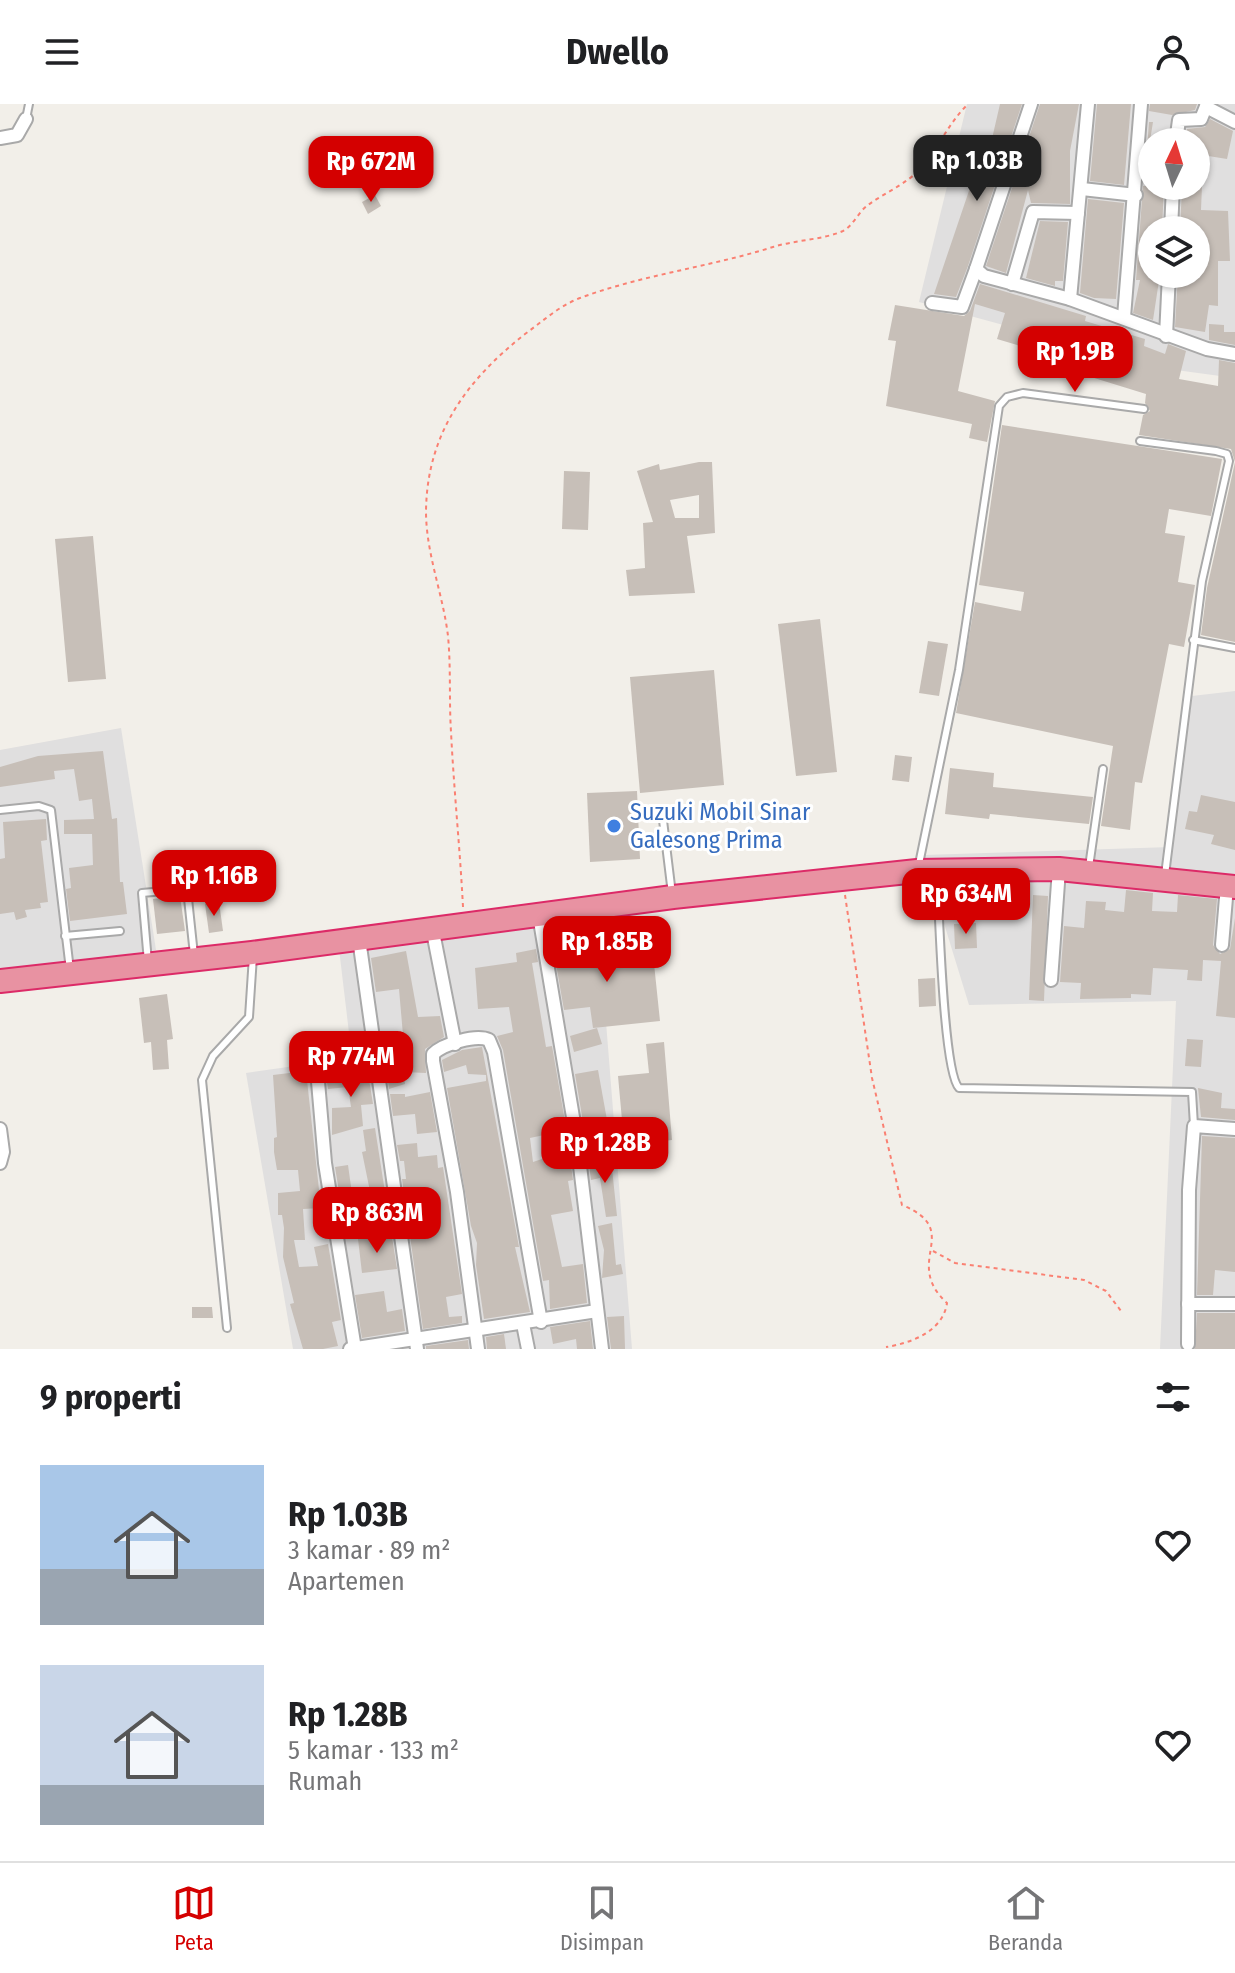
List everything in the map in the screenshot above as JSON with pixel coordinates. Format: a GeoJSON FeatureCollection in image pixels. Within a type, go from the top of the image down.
{"type":"FeatureCollection","features":[{"type":"Feature","properties":{"kind":"highway"},"geometry":{"type":"LineString","coordinates":[[0,981],[252,953],[673,897],[927,871],[1059,869],[1231,886]]}},
{"type":"Feature","properties":{"kind":"street"},"geometry":{"type":"LineString","coordinates":[[932,303],[962,307],[1031,104]]}},
{"type":"Feature","properties":{"kind":"street"},"geometry":{"type":"LineString","coordinates":[[1070,299],[1088,104]]}},
{"type":"Feature","properties":{"kind":"street"},"geometry":{"type":"LineString","coordinates":[[1124,317],[1141,104]]}},
{"type":"Feature","properties":{"kind":"street"},"geometry":{"type":"LineString","coordinates":[[1178,128],[1179,120],[1200,119],[1206,106],[1235,122]]}},
{"type":"Feature","properties":{"kind":"street"},"geometry":{"type":"LineString","coordinates":[[0,138],[17,135],[26,119]]}},
{"type":"Feature","properties":{"kind":"street"},"geometry":{"type":"LineString","coordinates":[[1082,189],[1136,195]]}},
{"type":"Feature","properties":{"kind":"street"},"geometry":{"type":"LineString","coordinates":[[1012,284],[1033,212],[1078,213]]}},
{"type":"Feature","properties":{"kind":"street"},"geometry":{"type":"LineString","coordinates":[[976,269],[984,276],[1124,317],[1166,336],[1235,354]]}},
{"type":"Feature","properties":{"kind":"street"},"geometry":{"type":"LineString","coordinates":[[1166,336],[1168,288]]}},
{"type":"Feature","properties":{"kind":"street"},"geometry":{"type":"LineString","coordinates":[[1051,980],[1059,869]]}},
{"type":"Feature","properties":{"kind":"street"},"geometry":{"type":"LineString","coordinates":[[1222,945],[1231,886]]}},
{"type":"Feature","properties":{"kind":"street"},"geometry":{"type":"LineString","coordinates":[[539,915],[577,1141],[602,1349]]}},
{"type":"Feature","properties":{"kind":"street"},"geometry":{"type":"LineString","coordinates":[[432,927],[455,1044]]}},
{"type":"Feature","properties":{"kind":"street"},"geometry":{"type":"LineString","coordinates":[[359,939],[416,1344]]}},
{"type":"Feature","properties":{"kind":"street"},"geometry":{"type":"LineString","coordinates":[[478,1349],[457,1192],[433,1061],[436,1051],[455,1044],[486,1038],[494,1052],[541,1322]]}},
{"type":"Feature","properties":{"kind":"street"},"geometry":{"type":"LineString","coordinates":[[374,1057],[325,1065],[317,1070],[325,1163],[354,1349],[416,1344],[476,1330],[597,1311]]}},
{"type":"Feature","properties":{"kind":"street"},"geometry":{"type":"LineString","coordinates":[[1188,1344],[1194,1126],[1235,1129]]}},
{"type":"Feature","properties":{"kind":"street"},"geometry":{"type":"LineString","coordinates":[[0,1129],[3,1152],[0,1163]]}},
{"type":"Feature","properties":{"kind":"street"},"geometry":{"type":"LineString","coordinates":[[1188,1304],[1235,1304]]}},
{"type":"Feature","properties":{"kind":"street"},"geometry":{"type":"LineString","coordinates":[[523,1324],[528,1349]]}},
{"type":"Feature","properties":{"kind":"lane"},"geometry":{"type":"LineString","coordinates":[[26,119],[29,104]]}},
{"type":"Feature","properties":{"kind":"lane"},"geometry":{"type":"LineString","coordinates":[[1144,409],[1023,393],[1007,397],[999,406],[927,871],[953,1082],[959,1088],[1192,1092],[1194,1126]]}},
{"type":"Feature","properties":{"kind":"lane"},"geometry":{"type":"LineString","coordinates":[[1140,441],[1227,454],[1229,461],[1202,581],[1164,878]]}},
{"type":"Feature","properties":{"kind":"lane"},"geometry":{"type":"LineString","coordinates":[[1193,640],[1235,648]]}},
{"type":"Feature","properties":{"kind":"lane"},"geometry":{"type":"LineString","coordinates":[[1089,871],[1103,769]]}},
{"type":"Feature","properties":{"kind":"lane"},"geometry":{"type":"LineString","coordinates":[[0,810],[39,806],[51,810],[70,974]]}},
{"type":"Feature","properties":{"kind":"lane"},"geometry":{"type":"LineString","coordinates":[[662,812],[673,897]]}},
{"type":"Feature","properties":{"kind":"lane"},"geometry":{"type":"LineString","coordinates":[[149,965],[142,893],[187,889],[194,959]]}},
{"type":"Feature","properties":{"kind":"lane"},"geometry":{"type":"LineString","coordinates":[[65,936],[120,931]]}},
{"type":"Feature","properties":{"kind":"lane"},"geometry":{"type":"LineString","coordinates":[[227,1328],[202,1080],[213,1056],[249,1017],[254,981],[252,953]]}},
{"type":"Feature","properties":{"kind":"path"},"geometry":{"type":"LineString","coordinates":[[464,924],[450,716],[449,649],[444,606],[431,564],[426,510],[434,465],[451,413],[463,392],[485,366],[559,308],[579,299],[618,286],[736,260],[773,247],[845,230],[866,206],[897,188],[925,165],[949,123],[968,104]]}},
{"type":"Feature","properties":{"kind":"path"},"geometry":{"type":"LineString","coordinates":[[843,878],[872,1078],[902,1205],[919,1212],[931,1227],[932,1250],[926,1268],[931,1288],[947,1303],[945,1316],[926,1334],[905,1344],[886,1347]]}},
{"type":"Feature","properties":{"kind":"path"},"geometry":{"type":"LineString","coordinates":[[932,1250],[955,1263],[1084,1280],[1106,1291],[1121,1311]]}},
{"type":"Feature","properties":{"kind":"shaded area"},"geometry":{"type":"Polygon","coordinates":[[[967,104],[1235,104],[1235,378],[1161,368],[919,302],[967,104]]]}},
{"type":"Feature","properties":{"kind":"shaded area"},"geometry":{"type":"Polygon","coordinates":[[[1235,691],[1235,1349],[1160,1349],[1176,1001],[969,1005],[923,855],[1171,847],[1192,696],[1235,691]]]}},
{"type":"Feature","properties":{"kind":"shaded area"},"geometry":{"type":"Polygon","coordinates":[[[121,728],[156,950],[0,972],[0,750],[121,728]]]}},
{"type":"Feature","properties":{"kind":"shaded area"},"geometry":{"type":"Polygon","coordinates":[[[596,896],[632,1349],[293,1349],[246,1073],[352,1058],[337,932],[596,896]]]}},
{"type":"Feature","properties":{"kind":"building"},"geometry":{"type":"Polygon","coordinates":[[[1000,104],[1022,104],[968,266],[956,297],[934,294],[975,173],[991,143],[1000,104]]]}},
{"type":"Feature","properties":{"kind":"building"},"geometry":{"type":"Polygon","coordinates":[[[1040,104],[1079,104],[1070,151],[1070,204],[1031,203],[1028,190],[1006,273],[986,266],[1040,104]]]}},
{"type":"Feature","properties":{"kind":"building"},"geometry":{"type":"Polygon","coordinates":[[[1097,104],[1131,104],[1124,185],[1090,181],[1097,104]]]}},
{"type":"Feature","properties":{"kind":"building"},"geometry":{"type":"Polygon","coordinates":[[[1150,104],[1197,104],[1195,110],[1172,115],[1149,111],[1150,104]]]}},
{"type":"Feature","properties":{"kind":"building"},"geometry":{"type":"Polygon","coordinates":[[[1210,119],[1233,131],[1227,159],[1210,156],[1210,128],[1196,128],[1205,127],[1210,119]]]}},
{"type":"Feature","properties":{"kind":"building"},"geometry":{"type":"Polygon","coordinates":[[[375,195],[381,206],[368,214],[362,202],[375,195]]]}},
{"type":"Feature","properties":{"kind":"building"},"geometry":{"type":"Polygon","coordinates":[[[1088,199],[1124,203],[1116,299],[1094,298],[1080,293],[1088,199]]]}},
{"type":"Feature","properties":{"kind":"building"},"geometry":{"type":"Polygon","coordinates":[[[1142,200],[1163,200],[1163,216],[1141,216],[1142,200]]]}},
{"type":"Feature","properties":{"kind":"building"},"geometry":{"type":"Polygon","coordinates":[[[1181,200],[1201,200],[1201,210],[1228,211],[1230,261],[1218,261],[1218,306],[1209,305],[1205,332],[1175,327],[1177,288],[1210,288],[1210,216],[1181,216],[1181,200]]]}},
{"type":"Feature","properties":{"kind":"building"},"geometry":{"type":"Polygon","coordinates":[[[1040,221],[1068,222],[1063,281],[1055,281],[1055,286],[1026,278],[1040,221]]]}},
{"type":"Feature","properties":{"kind":"building"},"geometry":{"type":"Polygon","coordinates":[[[980,284],[1086,316],[1085,321],[1145,339],[1144,346],[1165,354],[1168,344],[1186,351],[1179,379],[1218,386],[1219,360],[1235,363],[1235,462],[1231,449],[1139,435],[1143,415],[1150,411],[1145,403],[1146,394],[1091,377],[1094,368],[997,339],[1005,313],[975,304],[958,391],[995,401],[987,442],[969,438],[972,424],[886,406],[896,341],[888,340],[895,305],[964,316],[970,311],[980,284]]]}},
{"type":"Feature","properties":{"kind":"building"},"geometry":{"type":"Polygon","coordinates":[[[1138,288],[1158,288],[1153,320],[1133,313],[1138,288]]]}},
{"type":"Feature","properties":{"kind":"building"},"geometry":{"type":"Polygon","coordinates":[[[1209,324],[1224,325],[1224,332],[1235,332],[1235,345],[1209,340],[1209,324]]]}},
{"type":"Feature","properties":{"kind":"building"},"geometry":{"type":"Polygon","coordinates":[[[1002,425],[1222,459],[1211,516],[1169,509],[1165,533],[1185,536],[1178,582],[1195,585],[1184,647],[1169,644],[1142,783],[1135,782],[1130,830],[1101,826],[1113,746],[956,713],[975,602],[1021,611],[1024,592],[979,585],[1002,425]]]}},
{"type":"Feature","properties":{"kind":"building"},"geometry":{"type":"Polygon","coordinates":[[[712,462],[715,533],[687,536],[695,593],[629,596],[626,570],[645,568],[643,523],[653,522],[637,471],[659,464],[660,470],[712,462]],[[699,495],[670,500],[675,518],[699,518],[699,495]]]}},
{"type":"Feature","properties":{"kind":"building"},"geometry":{"type":"Polygon","coordinates":[[[1235,462],[1235,642],[1201,635],[1207,588],[1235,462]]]}},
{"type":"Feature","properties":{"kind":"building"},"geometry":{"type":"Polygon","coordinates":[[[564,471],[590,472],[588,530],[562,529],[564,471]]]}},
{"type":"Feature","properties":{"kind":"building"},"geometry":{"type":"Polygon","coordinates":[[[93,536],[106,679],[68,682],[55,539],[93,536]]]}},
{"type":"Feature","properties":{"kind":"building"},"geometry":{"type":"Polygon","coordinates":[[[820,619],[837,772],[796,776],[778,624],[820,619]]]}},
{"type":"Feature","properties":{"kind":"building"},"geometry":{"type":"Polygon","coordinates":[[[928,641],[948,644],[939,696],[919,693],[928,641]]]}},
{"type":"Feature","properties":{"kind":"building"},"geometry":{"type":"Polygon","coordinates":[[[714,670],[724,785],[640,793],[630,677],[714,670]]]}},
{"type":"Feature","properties":{"kind":"building"},"geometry":{"type":"Polygon","coordinates":[[[103,751],[112,819],[117,818],[120,882],[123,882],[127,914],[70,921],[66,889],[71,888],[69,868],[93,865],[92,834],[64,834],[64,820],[94,819],[92,799],[79,801],[74,769],[54,771],[55,779],[0,787],[0,767],[38,756],[103,751]]]}},
{"type":"Feature","properties":{"kind":"building"},"geometry":{"type":"Polygon","coordinates":[[[895,755],[912,757],[909,782],[892,780],[895,755]]]}},
{"type":"Feature","properties":{"kind":"building"},"geometry":{"type":"Polygon","coordinates":[[[950,768],[994,773],[993,787],[1093,797],[1089,824],[990,814],[989,819],[945,814],[950,768]]]}},
{"type":"Feature","properties":{"kind":"building","name":"Suzuki Mobil Sinar Galesong Prima"},"geometry":{"type":"Polygon","coordinates":[[[637,791],[640,859],[590,862],[587,793],[637,791]]]}},
{"type":"Feature","properties":{"kind":"building"},"geometry":{"type":"Polygon","coordinates":[[[1201,795],[1235,802],[1235,850],[1211,844],[1214,835],[1185,829],[1189,811],[1197,812],[1201,795]]]}},
{"type":"Feature","properties":{"kind":"building"},"geometry":{"type":"Polygon","coordinates":[[[46,819],[47,840],[41,841],[48,902],[40,903],[41,908],[25,910],[27,917],[16,920],[14,912],[0,914],[0,859],[5,858],[3,822],[46,819]]]}},
{"type":"Feature","properties":{"kind":"building"},"geometry":{"type":"Polygon","coordinates":[[[1126,890],[1153,893],[1152,911],[1177,912],[1178,895],[1217,899],[1213,945],[1220,954],[1230,949],[1235,918],[1235,1018],[1216,1016],[1221,961],[1203,960],[1202,981],[1187,980],[1188,970],[1153,968],[1151,995],[1131,994],[1131,998],[1080,999],[1081,983],[1060,982],[1064,926],[1084,928],[1086,901],[1106,902],[1105,910],[1124,912],[1126,890]]]}},
{"type":"Feature","properties":{"kind":"building"},"geometry":{"type":"Polygon","coordinates":[[[1033,895],[1048,896],[1044,1001],[1029,1000],[1033,895]]]}},
{"type":"Feature","properties":{"kind":"building"},"geometry":{"type":"Polygon","coordinates":[[[180,896],[185,931],[157,934],[153,899],[180,896]]]}},
{"type":"Feature","properties":{"kind":"building"},"geometry":{"type":"Polygon","coordinates":[[[219,902],[223,931],[209,933],[205,904],[219,902]]]}},
{"type":"Feature","properties":{"kind":"building"},"geometry":{"type":"Polygon","coordinates":[[[976,923],[977,948],[955,949],[954,924],[976,923]]]}},
{"type":"Feature","properties":{"kind":"building"},"geometry":{"type":"Polygon","coordinates":[[[593,938],[595,960],[653,954],[660,1021],[593,1028],[590,1007],[564,1010],[552,941],[593,938]]]}},
{"type":"Feature","properties":{"kind":"building"},"geometry":{"type":"Polygon","coordinates":[[[536,949],[538,962],[532,963],[546,1047],[552,1046],[566,1127],[543,1130],[544,1135],[530,1138],[533,1162],[569,1150],[573,1180],[568,1181],[573,1211],[551,1215],[562,1267],[583,1264],[587,1303],[550,1309],[549,1280],[543,1281],[503,1050],[497,1036],[513,1032],[509,1007],[478,1009],[475,968],[517,962],[516,953],[536,949]]]}},
{"type":"Feature","properties":{"kind":"building"},"geometry":{"type":"Polygon","coordinates":[[[406,951],[418,1017],[440,1016],[444,1037],[425,1049],[426,1073],[404,1072],[405,1084],[389,1089],[385,1059],[393,1058],[390,1036],[403,1035],[399,989],[376,992],[371,958],[406,951]]]}},
{"type":"Feature","properties":{"kind":"building"},"geometry":{"type":"Polygon","coordinates":[[[935,978],[936,1006],[919,1007],[918,979],[935,978]]]}},
{"type":"Feature","properties":{"kind":"building"},"geometry":{"type":"Polygon","coordinates":[[[167,994],[173,1039],[167,1040],[169,1069],[153,1070],[151,1042],[144,1043],[139,998],[167,994]]]}},
{"type":"Feature","properties":{"kind":"building"},"geometry":{"type":"Polygon","coordinates":[[[597,1028],[602,1044],[574,1052],[570,1036],[597,1028]]]}},
{"type":"Feature","properties":{"kind":"building"},"geometry":{"type":"Polygon","coordinates":[[[1187,1039],[1203,1040],[1201,1067],[1185,1066],[1187,1039]]]}},
{"type":"Feature","properties":{"kind":"building"},"geometry":{"type":"Polygon","coordinates":[[[664,1042],[672,1140],[655,1142],[654,1134],[638,1136],[636,1118],[622,1120],[618,1076],[649,1073],[646,1044],[664,1042]]]}},
{"type":"Feature","properties":{"kind":"building"},"geometry":{"type":"Polygon","coordinates":[[[482,1047],[519,1247],[515,1247],[530,1312],[484,1319],[476,1265],[477,1243],[471,1226],[447,1088],[486,1081],[486,1075],[468,1074],[466,1065],[444,1072],[442,1060],[462,1050],[482,1047]]]}},
{"type":"Feature","properties":{"kind":"building"},"geometry":{"type":"Polygon","coordinates":[[[367,1067],[373,1104],[361,1105],[363,1126],[332,1135],[332,1108],[351,1107],[348,1087],[328,1089],[326,1075],[367,1067]]]}},
{"type":"Feature","properties":{"kind":"building"},"geometry":{"type":"Polygon","coordinates":[[[598,1070],[609,1131],[585,1134],[575,1074],[598,1070]]]}},
{"type":"Feature","properties":{"kind":"building"},"geometry":{"type":"Polygon","coordinates":[[[306,1071],[321,1208],[303,1209],[305,1240],[294,1240],[299,1267],[318,1266],[314,1247],[328,1244],[341,1320],[332,1322],[338,1346],[323,1349],[303,1349],[290,1304],[294,1303],[283,1257],[284,1228],[282,1215],[278,1215],[278,1193],[300,1191],[298,1170],[277,1170],[274,1152],[274,1138],[277,1137],[273,1075],[306,1071]]]}},
{"type":"Feature","properties":{"kind":"building"},"geometry":{"type":"Polygon","coordinates":[[[1198,1088],[1222,1093],[1221,1108],[1235,1109],[1235,1120],[1201,1117],[1198,1088]]]}},
{"type":"Feature","properties":{"kind":"building"},"geometry":{"type":"Polygon","coordinates":[[[430,1092],[437,1132],[417,1134],[415,1114],[393,1116],[390,1094],[405,1094],[405,1097],[430,1092]]]}},
{"type":"Feature","properties":{"kind":"building"},"geometry":{"type":"Polygon","coordinates":[[[375,1128],[389,1218],[345,1228],[335,1167],[348,1165],[354,1208],[373,1206],[362,1152],[366,1151],[363,1130],[375,1128]]]}},
{"type":"Feature","properties":{"kind":"building"},"geometry":{"type":"Polygon","coordinates":[[[1202,1136],[1235,1138],[1235,1272],[1215,1270],[1213,1295],[1197,1295],[1202,1136]]]}},
{"type":"Feature","properties":{"kind":"building"},"geometry":{"type":"Polygon","coordinates":[[[417,1143],[418,1157],[437,1155],[438,1168],[443,1167],[462,1294],[446,1297],[449,1317],[462,1316],[462,1323],[423,1329],[402,1179],[406,1179],[404,1161],[400,1161],[397,1145],[417,1143]]]}},
{"type":"Feature","properties":{"kind":"building"},"geometry":{"type":"Polygon","coordinates":[[[611,1159],[617,1216],[606,1217],[600,1178],[591,1180],[589,1164],[611,1159]]]}},
{"type":"Feature","properties":{"kind":"building"},"geometry":{"type":"Polygon","coordinates":[[[612,1223],[616,1265],[621,1264],[623,1274],[602,1278],[604,1250],[598,1226],[612,1223]]]}},
{"type":"Feature","properties":{"kind":"building"},"geometry":{"type":"Polygon","coordinates":[[[392,1237],[397,1269],[362,1273],[358,1239],[392,1237]]]}},
{"type":"Feature","properties":{"kind":"building"},"geometry":{"type":"Polygon","coordinates":[[[384,1291],[387,1312],[402,1309],[405,1331],[362,1338],[355,1295],[384,1291]]]}},
{"type":"Feature","properties":{"kind":"building"},"geometry":{"type":"Polygon","coordinates":[[[192,1307],[212,1307],[213,1318],[192,1318],[192,1307]]]}},
{"type":"Feature","properties":{"kind":"building"},"geometry":{"type":"Polygon","coordinates":[[[1197,1313],[1235,1313],[1235,1349],[1195,1349],[1197,1313]]]}},
{"type":"Feature","properties":{"kind":"building"},"geometry":{"type":"Polygon","coordinates":[[[624,1316],[625,1349],[611,1349],[607,1317],[624,1316]]]}},
{"type":"Feature","properties":{"kind":"building"},"geometry":{"type":"Polygon","coordinates":[[[590,1321],[593,1349],[577,1349],[576,1339],[553,1344],[550,1327],[590,1321]]]}},
{"type":"Feature","properties":{"kind":"building"},"geometry":{"type":"Polygon","coordinates":[[[504,1334],[506,1349],[487,1349],[486,1337],[504,1334]]]}},
{"type":"Feature","properties":{"kind":"building"},"geometry":{"type":"Polygon","coordinates":[[[468,1340],[469,1349],[426,1349],[426,1346],[468,1340]]]}},
{"type":"Feature","properties":{"kind":"place","name":"Suzuki Mobil Sinar Galesong Prima"},"geometry":{"type":"Point","coordinates":[614,826]}}]}
